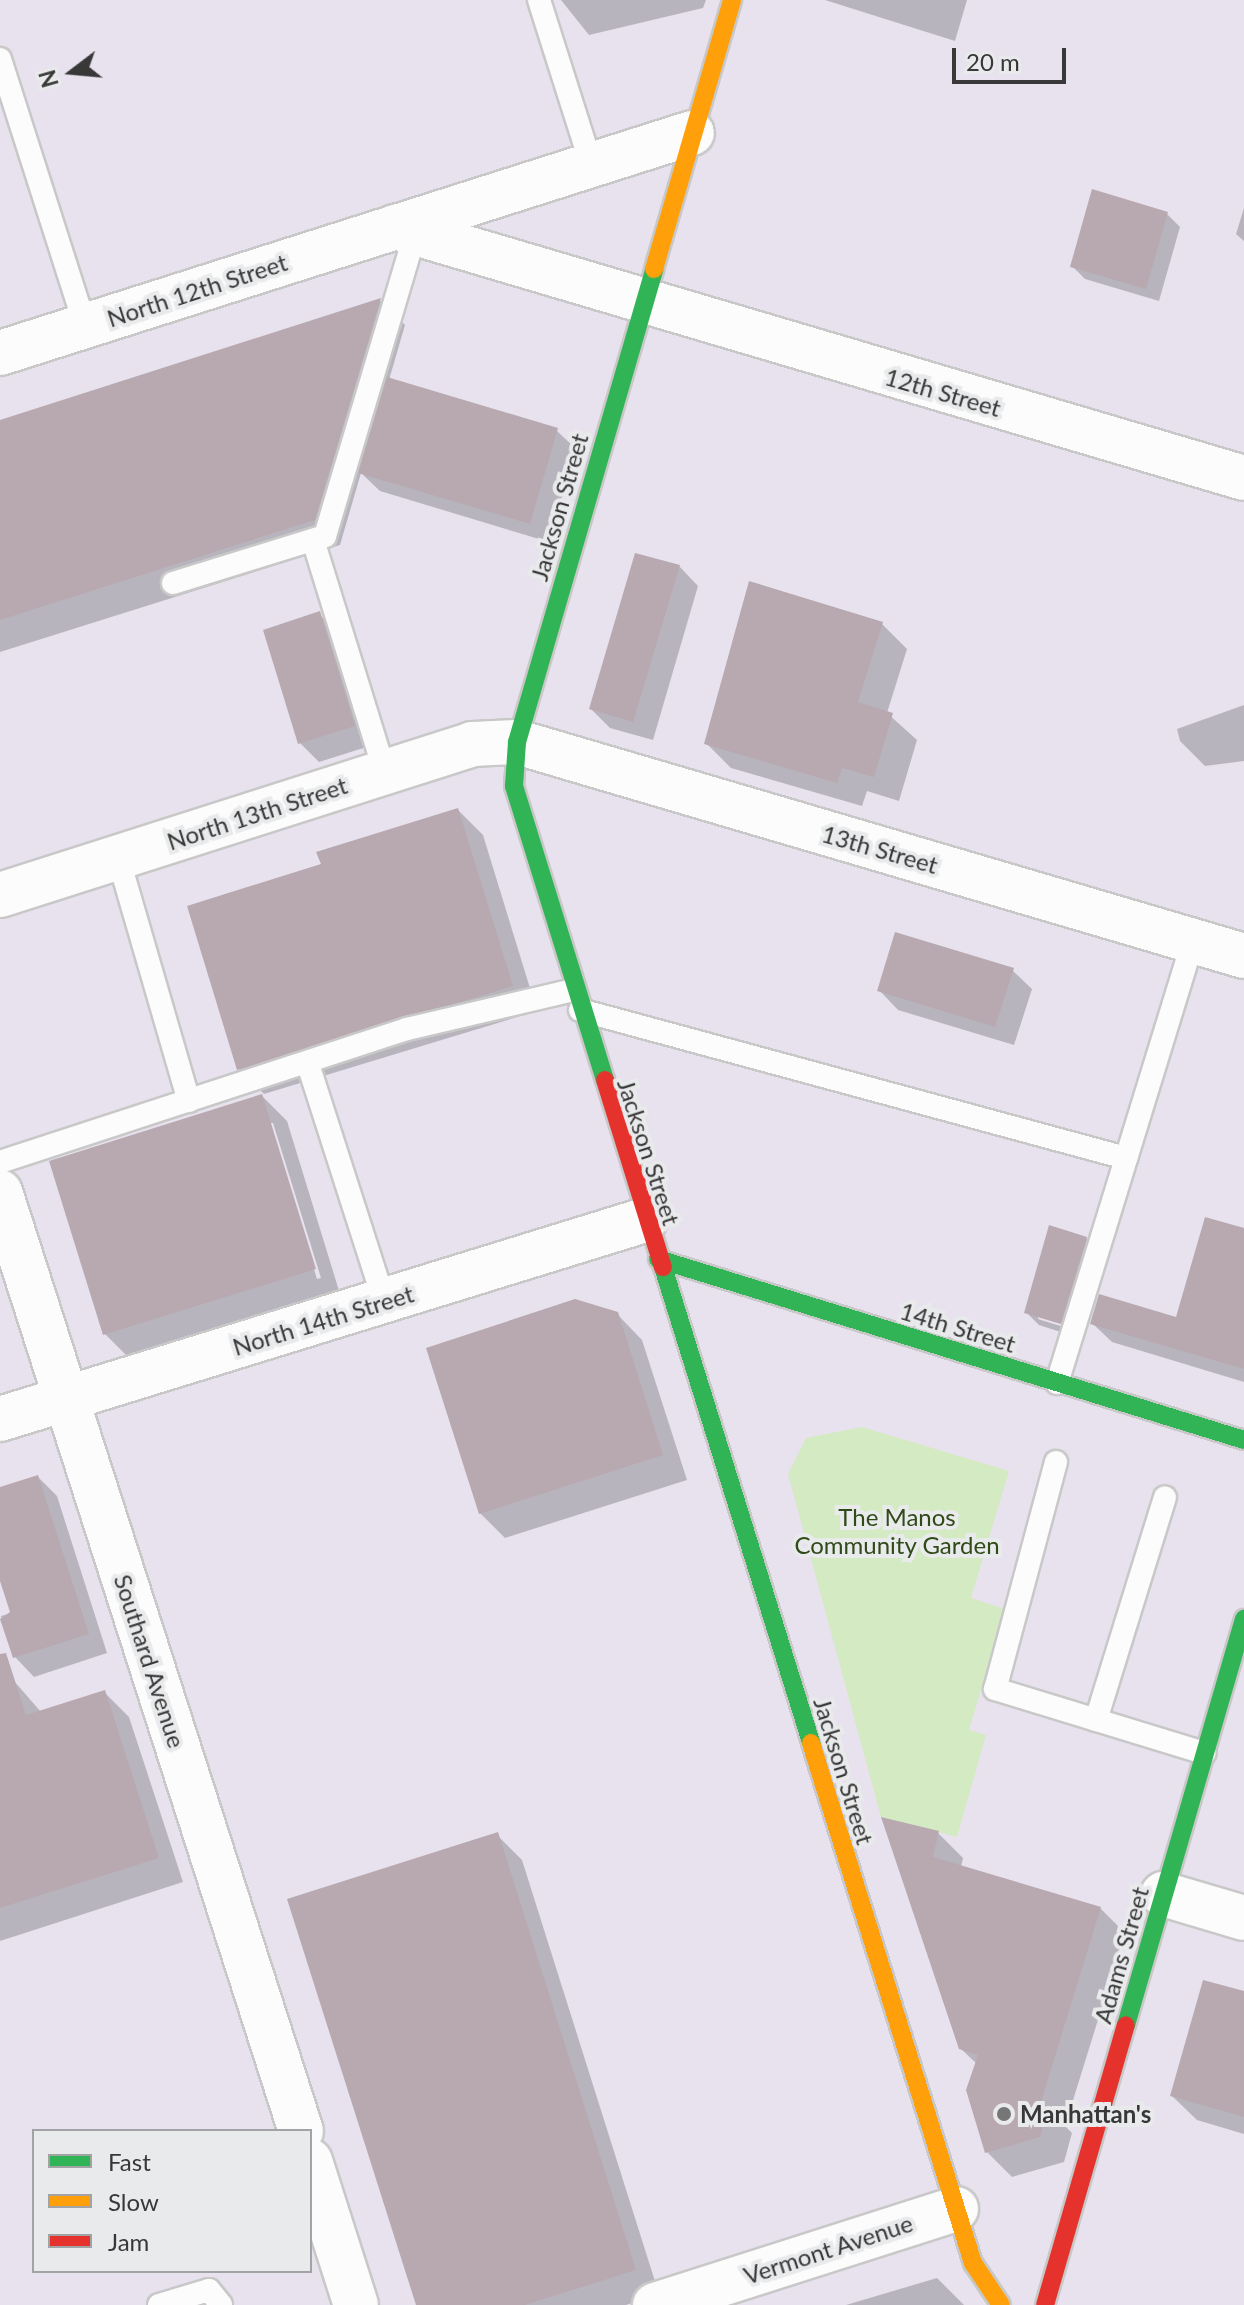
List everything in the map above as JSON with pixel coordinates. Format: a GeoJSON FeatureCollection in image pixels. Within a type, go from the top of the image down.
{"type":"FeatureCollection","features":[{"type":"Feature","properties":{"kind":"street","name":"Jackson Street"},"geometry":{"type":"LineString","coordinates":[[732,0],[517,742],[519,820],[973,2263],[1001,2305]]}},
{"type":"Feature","properties":{"kind":"street","name":"North 12th Street"},"geometry":{"type":"LineString","coordinates":[[0,353],[404,232],[591,164],[692,133]]}},
{"type":"Feature","properties":{"kind":"street"},"geometry":{"type":"LineString","coordinates":[[404,232],[643,303]]}},
{"type":"Feature","properties":{"kind":"street","name":"12th Street"},"geometry":{"type":"LineString","coordinates":[[643,303],[1244,478]]}},
{"type":"Feature","properties":{"kind":"street","name":"North 13th Street"},"geometry":{"type":"LineString","coordinates":[[0,895],[472,744],[517,742]]}},
{"type":"Feature","properties":{"kind":"street","name":"13th Street"},"geometry":{"type":"LineString","coordinates":[[517,742],[1244,956]]}},
{"type":"Feature","properties":{"kind":"street","name":"Southard Avenue"},"geometry":{"type":"LineString","coordinates":[[0,1192],[300,2129]]}},
{"type":"Feature","properties":{"kind":"street","name":"North 14th Street"},"geometry":{"type":"LineString","coordinates":[[0,1419],[384,1301],[652,1240]]}},
{"type":"Feature","properties":{"kind":"street","name":"14th Street"},"geometry":{"type":"LineString","coordinates":[[652,1240],[1057,1383],[1244,1440]]}},
{"type":"Feature","properties":{"kind":"street","name":"Adams Street"},"geometry":{"type":"LineString","coordinates":[[1045,2305],[1244,1619]]}},
{"type":"Feature","properties":{"kind":"street"},"geometry":{"type":"LineString","coordinates":[[1163,1894],[1244,1918]]}},
{"type":"Feature","properties":{"kind":"street"},"geometry":{"type":"LineString","coordinates":[[312,2167],[356,2305]]}},
{"type":"Feature","properties":{"kind":"street","name":"Vermont Avenue"},"geometry":{"type":"LineString","coordinates":[[655,2305],[956,2209]]}},
{"type":"Feature","properties":{"kind":"lane"},"geometry":{"type":"LineString","coordinates":[[539,0],[591,164]]}},
{"type":"Feature","properties":{"kind":"lane"},"geometry":{"type":"LineString","coordinates":[[0,59],[85,326]]}},
{"type":"Feature","properties":{"kind":"lane"},"geometry":{"type":"LineString","coordinates":[[173,583],[325,536],[404,232]]}},
{"type":"Feature","properties":{"kind":"lane"},"geometry":{"type":"LineString","coordinates":[[313,540],[385,772]]}},
{"type":"Feature","properties":{"kind":"lane"},"geometry":{"type":"LineString","coordinates":[[118,857],[189,1101]]}},
{"type":"Feature","properties":{"kind":"lane"},"geometry":{"type":"LineString","coordinates":[[1057,1383],[1193,941]]}},
{"type":"Feature","properties":{"kind":"lane"},"geometry":{"type":"LineString","coordinates":[[0,1162],[308,1064],[407,1029],[576,1000],[1126,1158]]}},
{"type":"Feature","properties":{"kind":"lane"},"geometry":{"type":"LineString","coordinates":[[308,1064],[384,1301]]}},
{"type":"Feature","properties":{"kind":"lane"},"geometry":{"type":"LineString","coordinates":[[1056,1462],[995,1689],[1204,1753]]}},
{"type":"Feature","properties":{"kind":"lane"},"geometry":{"type":"LineString","coordinates":[[1096,1720],[1165,1497]]}},
{"type":"Feature","properties":{"kind":"lane"},"geometry":{"type":"LineString","coordinates":[[159,2305],[209,2290],[221,2305]]}},
{"type":"Feature","properties":{"kind":"shaded area"},"geometry":{"type":"Polygon","coordinates":[[[0,0],[1244,0],[1244,2305],[0,2305],[0,0]]]}},
{"type":"Feature","properties":{"kind":"green space","name":"The Manos Community Garden"},"geometry":{"type":"Polygon","coordinates":[[[862,1427],[1009,1471],[971,1598],[1005,1609],[969,1730],[986,1735],[957,1837],[881,1817],[788,1474],[806,1438],[862,1427]]]}},
{"type":"Feature","properties":{"kind":"building"},"geometry":{"type":"Polygon","coordinates":[[[1092,189],[1168,212],[1146,289],[1070,267],[1092,189]]]}},
{"type":"Feature","properties":{"kind":"building"},"geometry":{"type":"Polygon","coordinates":[[[381,298],[315,520],[0,620],[0,420],[381,298]]]}},
{"type":"Feature","properties":{"kind":"building"},"geometry":{"type":"Polygon","coordinates":[[[387,377],[558,428],[530,524],[358,473],[387,377]]]}},
{"type":"Feature","properties":{"kind":"building"},"geometry":{"type":"Polygon","coordinates":[[[635,553],[680,565],[633,722],[589,709],[635,553]]]}},
{"type":"Feature","properties":{"kind":"building"},"geometry":{"type":"Polygon","coordinates":[[[749,581],[883,622],[858,702],[893,713],[874,777],[842,768],[837,783],[704,744],[749,581]]]}},
{"type":"Feature","properties":{"kind":"building"},"geometry":{"type":"Polygon","coordinates":[[[320,611],[355,726],[298,744],[263,630],[320,611]]]}},
{"type":"Feature","properties":{"kind":"building"},"geometry":{"type":"Polygon","coordinates":[[[458,808],[513,986],[237,1070],[187,906],[321,864],[316,852],[458,808]]]}},
{"type":"Feature","properties":{"kind":"building"},"geometry":{"type":"Polygon","coordinates":[[[895,932],[1014,968],[995,1027],[877,991],[895,932]]]}},
{"type":"Feature","properties":{"kind":"building"},"geometry":{"type":"Polygon","coordinates":[[[262,1094],[316,1269],[103,1335],[49,1161],[262,1094]]]}},
{"type":"Feature","properties":{"kind":"building"},"geometry":{"type":"Polygon","coordinates":[[[1205,1217],[1244,1228],[1244,1369],[1090,1324],[1099,1294],[1176,1317],[1205,1217]]]}},
{"type":"Feature","properties":{"kind":"building"},"geometry":{"type":"Polygon","coordinates":[[[1049,1225],[1087,1237],[1061,1324],[1024,1313],[1049,1225]]]}},
{"type":"Feature","properties":{"kind":"building"},"geometry":{"type":"Polygon","coordinates":[[[575,1299],[618,1312],[663,1455],[479,1514],[426,1348],[575,1299]]]}},
{"type":"Feature","properties":{"kind":"building"},"geometry":{"type":"Polygon","coordinates":[[[38,1475],[89,1634],[13,1658],[0,1619],[10,1612],[0,1581],[0,1487],[38,1475]]]}},
{"type":"Feature","properties":{"kind":"building"},"geometry":{"type":"Polygon","coordinates":[[[6,1653],[26,1715],[105,1690],[159,1858],[0,1908],[0,1654],[6,1653]]]}},
{"type":"Feature","properties":{"kind":"building"},"geometry":{"type":"Polygon","coordinates":[[[881,1817],[939,1831],[933,1857],[1101,1907],[1040,2105],[1048,2106],[1040,2137],[985,2153],[966,2090],[978,2055],[959,2049],[881,1817]]]}},
{"type":"Feature","properties":{"kind":"building"},"geometry":{"type":"Polygon","coordinates":[[[498,1832],[636,2270],[525,2305],[416,2305],[287,1899],[498,1832]]]}},
{"type":"Feature","properties":{"kind":"building"},"geometry":{"type":"Polygon","coordinates":[[[1203,1980],[1244,1991],[1244,2117],[1170,2096],[1203,1980]]]}},
{"type":"Feature","properties":{"kind":"traffic: fast"},"geometry":{"type":"LineString","coordinates":[[605,1080],[514,786],[517,742],[654,269]]}},
{"type":"Feature","properties":{"kind":"traffic: fast"},"geometry":{"type":"LineString","coordinates":[[658,1259],[1244,1440]]}},
{"type":"Feature","properties":{"kind":"traffic: fast"},"geometry":{"type":"LineString","coordinates":[[663,1267],[811,1743]]}},
{"type":"Feature","properties":{"kind":"traffic: fast"},"geometry":{"type":"LineString","coordinates":[[1126,2025],[1244,1619]]}},
{"type":"Feature","properties":{"kind":"traffic: slow"},"geometry":{"type":"LineString","coordinates":[[654,269],[732,0]]}},
{"type":"Feature","properties":{"kind":"traffic: slow"},"geometry":{"type":"LineString","coordinates":[[811,1743],[973,2263],[1001,2305]]}},
{"type":"Feature","properties":{"kind":"traffic: jam"},"geometry":{"type":"LineString","coordinates":[[605,1080],[663,1267]]}},
{"type":"Feature","properties":{"kind":"traffic: jam"},"geometry":{"type":"LineString","coordinates":[[1045,2305],[1126,2025]]}},
{"type":"Feature","properties":{"kind":"place","name":"Manhattan's"},"geometry":{"type":"Point","coordinates":[1004,2114]}}]}
